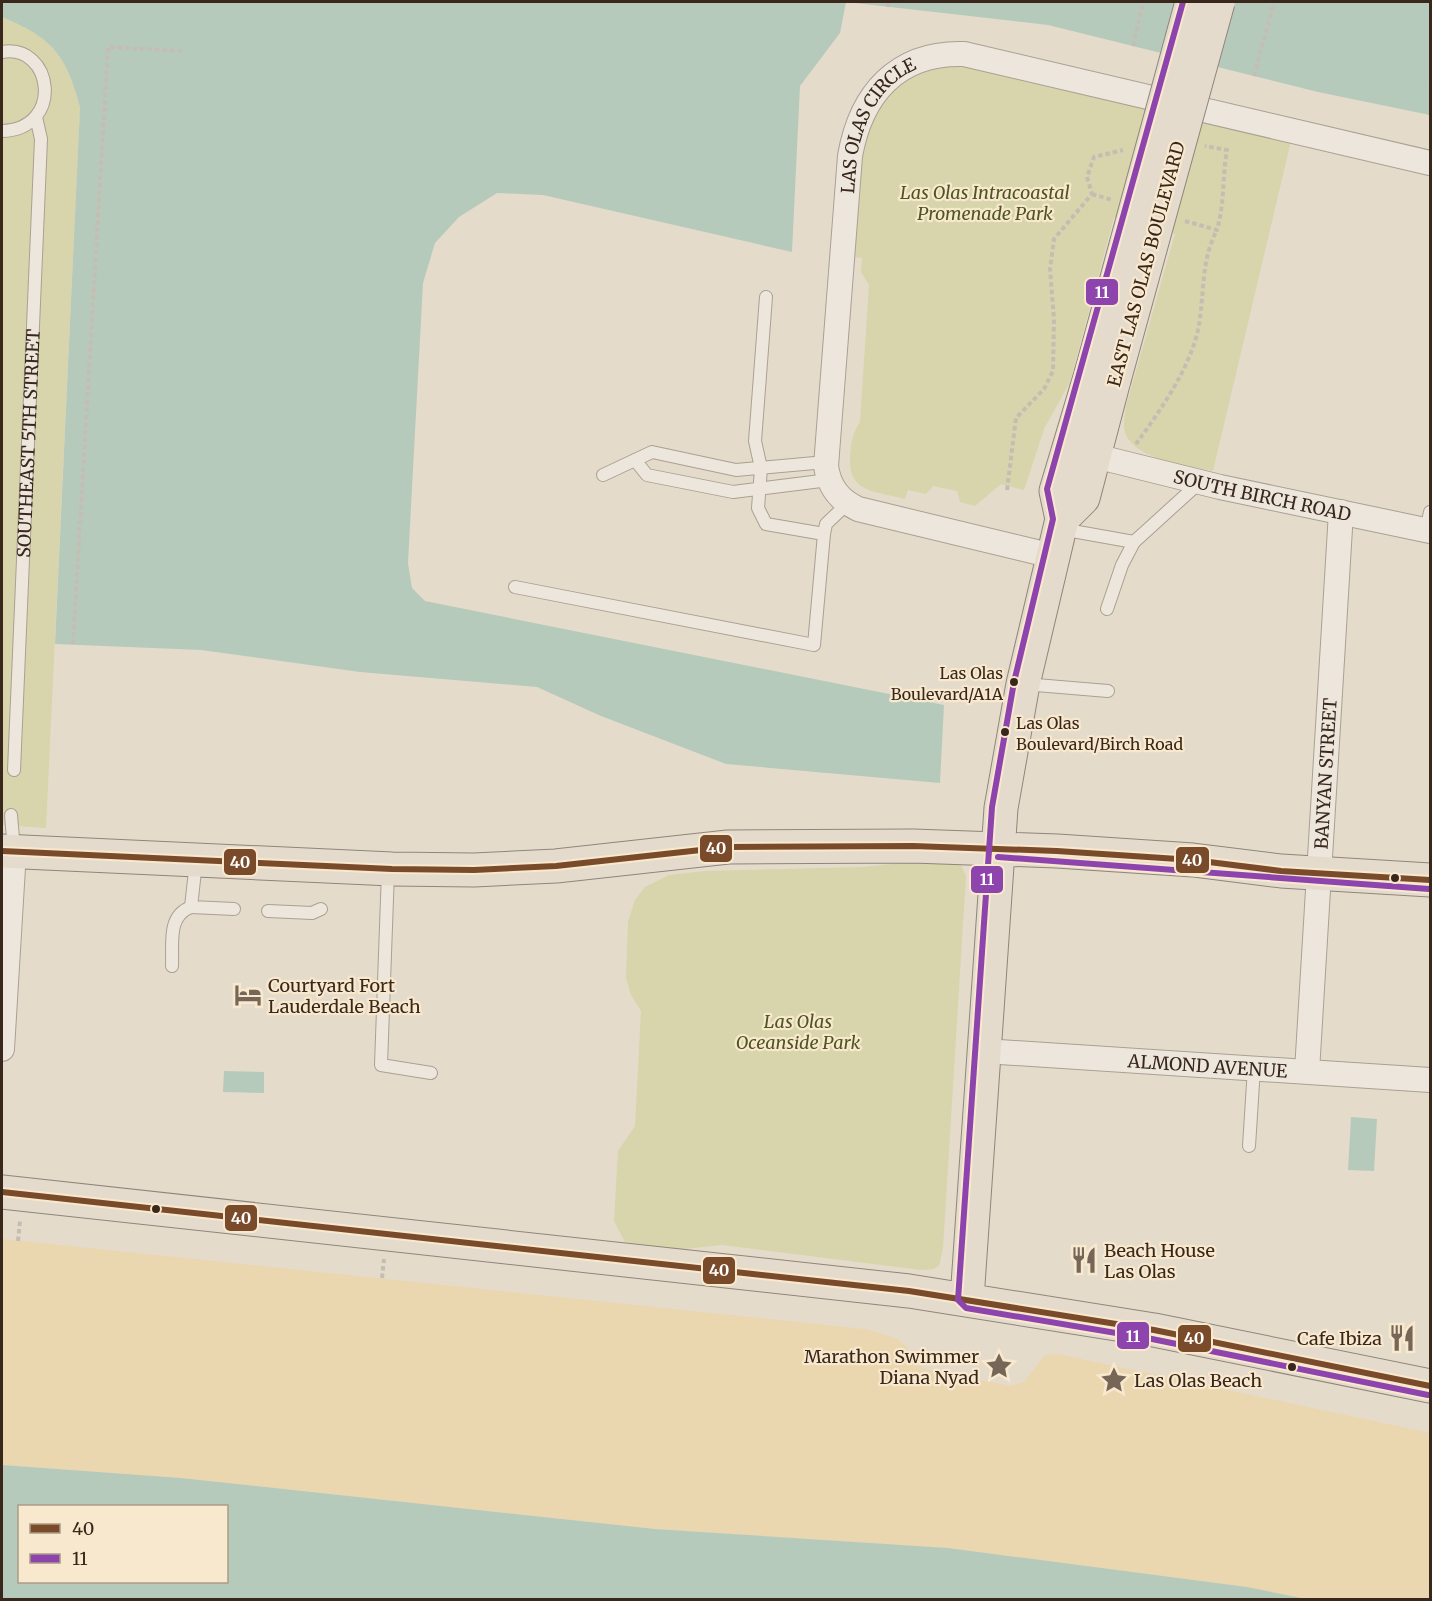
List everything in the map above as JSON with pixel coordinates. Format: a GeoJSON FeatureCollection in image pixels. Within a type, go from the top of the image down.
{"type":"FeatureCollection","features":[{"type":"Feature","properties":{"kind":"main road","name":"EAST LAS OLAS BOULEVARD"},"geometry":{"type":"LineString","coordinates":[[1058,534],[1083,498],[1095,456],[1102,377],[1192,2]]}},
{"type":"Feature","properties":{"kind":"main road","name":"EAST LAS OLAS BOULEVARD"},"geometry":{"type":"LineString","coordinates":[[967,1299],[1001,808],[1023,684],[1058,534],[1056,491],[1102,377],[1218,2]]}},
{"type":"Feature","properties":{"kind":"main road"},"geometry":{"type":"LineString","coordinates":[[8,851],[388,869],[515,870],[708,849],[763,846],[998,848],[1193,860],[1319,873],[1431,880]]}},
{"type":"Feature","properties":{"kind":"main road"},"geometry":{"type":"LineString","coordinates":[[11,1203],[738,1270],[967,1299],[1219,1342],[1431,1386]]}},
{"type":"Feature","properties":{"kind":"street","name":"LAS OLAS CIRCLE"},"geometry":{"type":"LineString","coordinates":[[828,471],[853,138],[857,123],[874,92],[900,70],[931,56],[948,54],[981,57],[1239,120],[1431,163]]}},
{"type":"Feature","properties":{"kind":"street","name":"SOUTH BIRCH ROAD"},"geometry":{"type":"LineString","coordinates":[[1095,456],[1200,482],[1341,512],[1429,524]]}},
{"type":"Feature","properties":{"kind":"street"},"geometry":{"type":"LineString","coordinates":[[828,471],[833,489],[847,504],[868,513],[1058,534]]}},
{"type":"Feature","properties":{"kind":"street","name":"BANYAN STREET"},"geometry":{"type":"LineString","coordinates":[[1307,1071],[1341,512]]}},
{"type":"Feature","properties":{"kind":"street"},"geometry":{"type":"LineString","coordinates":[[2,1049],[8,851]]}},
{"type":"Feature","properties":{"kind":"street","name":"ALMOND AVENUE"},"geometry":{"type":"LineString","coordinates":[[984,1051],[1431,1080]]}},
{"type":"Feature","properties":{"kind":"lane","name":"SOUTHEAST 5TH STREET"},"geometry":{"type":"LineString","coordinates":[[2,52],[19,53],[39,68],[45,80],[46,93],[44,105],[36,117],[40,139],[14,770]]}},
{"type":"Feature","properties":{"kind":"lane"},"geometry":{"type":"LineString","coordinates":[[2,131],[26,126],[36,117]]}},
{"type":"Feature","properties":{"kind":"lane"},"geometry":{"type":"LineString","coordinates":[[766,297],[755,441],[761,468],[758,508],[766,524],[824,534]]}},
{"type":"Feature","properties":{"kind":"lane"},"geometry":{"type":"LineString","coordinates":[[603,476],[652,452],[736,470],[761,468],[828,471]]}},
{"type":"Feature","properties":{"kind":"lane"},"geometry":{"type":"LineString","coordinates":[[635,460],[647,475],[733,492],[760,488],[828,471]]}},
{"type":"Feature","properties":{"kind":"lane"},"geometry":{"type":"LineString","coordinates":[[1107,609],[1134,542],[1200,482]]}},
{"type":"Feature","properties":{"kind":"lane"},"geometry":{"type":"LineString","coordinates":[[514,587],[814,645],[826,524],[847,504]]}},
{"type":"Feature","properties":{"kind":"lane"},"geometry":{"type":"LineString","coordinates":[[1058,534],[1134,542]]}},
{"type":"Feature","properties":{"kind":"lane"},"geometry":{"type":"LineString","coordinates":[[1023,684],[1108,691]]}},
{"type":"Feature","properties":{"kind":"lane"},"geometry":{"type":"LineString","coordinates":[[8,851],[15,832],[11,815]]}},
{"type":"Feature","properties":{"kind":"lane"},"geometry":{"type":"LineString","coordinates":[[191,907],[196,861]]}},
{"type":"Feature","properties":{"kind":"lane"},"geometry":{"type":"LineString","coordinates":[[388,869],[381,1065],[431,1073]]}},
{"type":"Feature","properties":{"kind":"lane"},"geometry":{"type":"LineString","coordinates":[[172,966],[174,919],[180,911],[191,907],[234,909]]}},
{"type":"Feature","properties":{"kind":"lane"},"geometry":{"type":"LineString","coordinates":[[268,911],[312,913],[321,909]]}},
{"type":"Feature","properties":{"kind":"lane"},"geometry":{"type":"LineString","coordinates":[[1250,1146],[1254,1068]]}},
{"type":"Feature","properties":{"kind":"path"},"geometry":{"type":"LineString","coordinates":[[1133,46],[1143,2]]}},
{"type":"Feature","properties":{"kind":"path"},"geometry":{"type":"LineString","coordinates":[[1254,76],[1275,2]]}},
{"type":"Feature","properties":{"kind":"path"},"geometry":{"type":"LineString","coordinates":[[73,644],[108,46],[183,51]]}},
{"type":"Feature","properties":{"kind":"path"},"geometry":{"type":"LineString","coordinates":[[1430,115],[1431,84]]}},
{"type":"Feature","properties":{"kind":"path"},"geometry":{"type":"LineString","coordinates":[[1133,448],[1156,416],[1192,347],[1201,312],[1204,267],[1217,230]]}},
{"type":"Feature","properties":{"kind":"path"},"geometry":{"type":"LineString","coordinates":[[11,1203],[18,1241]]}},
{"type":"Feature","properties":{"kind":"path"},"geometry":{"type":"LineString","coordinates":[[382,1278],[385,1255]]}},
{"type":"Feature","properties":{"kind":"green space"},"geometry":{"type":"Polygon","coordinates":[[[2,17],[33,32],[54,50],[69,74],[80,107],[46,828],[2,825],[2,17]]]}},
{"type":"Feature","properties":{"kind":"green space","name":"Las Olas Intracoastal Promenade Park"},"geometry":{"type":"Polygon","coordinates":[[[950,66],[973,68],[1291,141],[1213,471],[1152,456],[1132,444],[1126,435],[1124,425],[1126,406],[1175,234],[1114,217],[1070,382],[1044,429],[1024,490],[1001,484],[975,506],[960,502],[957,491],[933,486],[926,494],[908,490],[905,499],[866,489],[854,478],[850,452],[851,443],[860,422],[869,285],[861,272],[862,258],[853,257],[859,158],[881,99],[911,75],[950,66]]]}},
{"type":"Feature","properties":{"kind":"green space","name":"Las Olas Oceanside Park"},"geometry":{"type":"Polygon","coordinates":[[[924,861],[960,863],[966,876],[943,1248],[939,1266],[921,1270],[722,1245],[675,1250],[625,1242],[614,1221],[618,1151],[635,1126],[641,1011],[631,995],[626,978],[628,922],[635,900],[645,887],[669,875],[705,871],[862,867],[924,861]]]}},
{"type":"Feature","properties":{"kind":"sand"},"geometry":{"type":"Polygon","coordinates":[[[2,1239],[864,1329],[901,1342],[910,1354],[913,1363],[924,1369],[1011,1386],[1024,1382],[1044,1356],[1057,1354],[1430,1433],[1430,1599],[1306,1599],[1247,1587],[948,1548],[655,1529],[181,1478],[2,1465],[2,1239]]]}},
{"type":"Feature","properties":{"kind":"shaded area"},"geometry":{"type":"Polygon","coordinates":[[[2,2],[846,2],[840,33],[800,86],[792,252],[543,195],[497,193],[459,217],[435,243],[423,283],[408,563],[412,588],[425,601],[944,705],[940,783],[726,764],[601,716],[537,687],[360,672],[201,650],[55,644],[80,107],[69,74],[54,50],[33,32],[2,17],[2,2]]]}},
{"type":"Feature","properties":{"kind":"shaded area"},"geometry":{"type":"Polygon","coordinates":[[[846,2],[1430,2],[1430,115],[1318,92],[1048,25],[846,2]]]}},
{"type":"Feature","properties":{"kind":"shaded area"},"geometry":{"type":"Polygon","coordinates":[[[224,1071],[264,1072],[264,1093],[223,1092],[224,1071]]]}},
{"type":"Feature","properties":{"kind":"shaded area"},"geometry":{"type":"Polygon","coordinates":[[[1351,1117],[1377,1119],[1374,1171],[1348,1170],[1351,1117]]]}},
{"type":"Feature","properties":{"kind":"shaded area"},"geometry":{"type":"Polygon","coordinates":[[[2,1465],[181,1478],[655,1529],[948,1548],[1247,1587],[1306,1599],[2,1599],[2,1465]]]}},
{"type":"Feature","properties":{"kind":"transit line","name":"11"},"geometry":{"type":"LineString","coordinates":[[1183,2],[1047,489],[1053,519],[1014,682],[992,807],[958,1300],[966,1308],[1152,1339],[1428,1395]]}},
{"type":"Feature","properties":{"kind":"transit line","name":"40"},"geometry":{"type":"LineString","coordinates":[[2,851],[392,869],[474,870],[556,866],[728,847],[913,846],[1057,851],[1193,860],[1281,871],[1430,880]]}},
{"type":"Feature","properties":{"kind":"transit line","name":"11"},"geometry":{"type":"LineString","coordinates":[[998,857],[1429,889]]}},
{"type":"Feature","properties":{"kind":"transit line","name":"40"},"geometry":{"type":"LineString","coordinates":[[2,1192],[909,1291],[1154,1330],[1430,1386]]}},
{"type":"Feature","properties":{"kind":"place","name":"Las Olas Boulevard/A1A"},"geometry":{"type":"Point","coordinates":[1014,682]}},
{"type":"Feature","properties":{"kind":"place","name":"Las Olas Boulevard/Birch Road"},"geometry":{"type":"Point","coordinates":[1005,732]}},
{"type":"Feature","properties":{"kind":"place","name":"Courtyard Fort Lauderdale Beach"},"geometry":{"type":"Point","coordinates":[248,995]}},
{"type":"Feature","properties":{"kind":"place","name":"Beach House Las Olas"},"geometry":{"type":"Point","coordinates":[1084,1260]}},
{"type":"Feature","properties":{"kind":"place","name":"Cafe Ibiza"},"geometry":{"type":"Point","coordinates":[1402,1338]}},
{"type":"Feature","properties":{"kind":"place","name":"Marathon Swimmer Diana Nyad"},"geometry":{"type":"Point","coordinates":[999,1366]}},
{"type":"Feature","properties":{"kind":"place","name":"Las Olas Beach"},"geometry":{"type":"Point","coordinates":[1114,1380]}}]}
